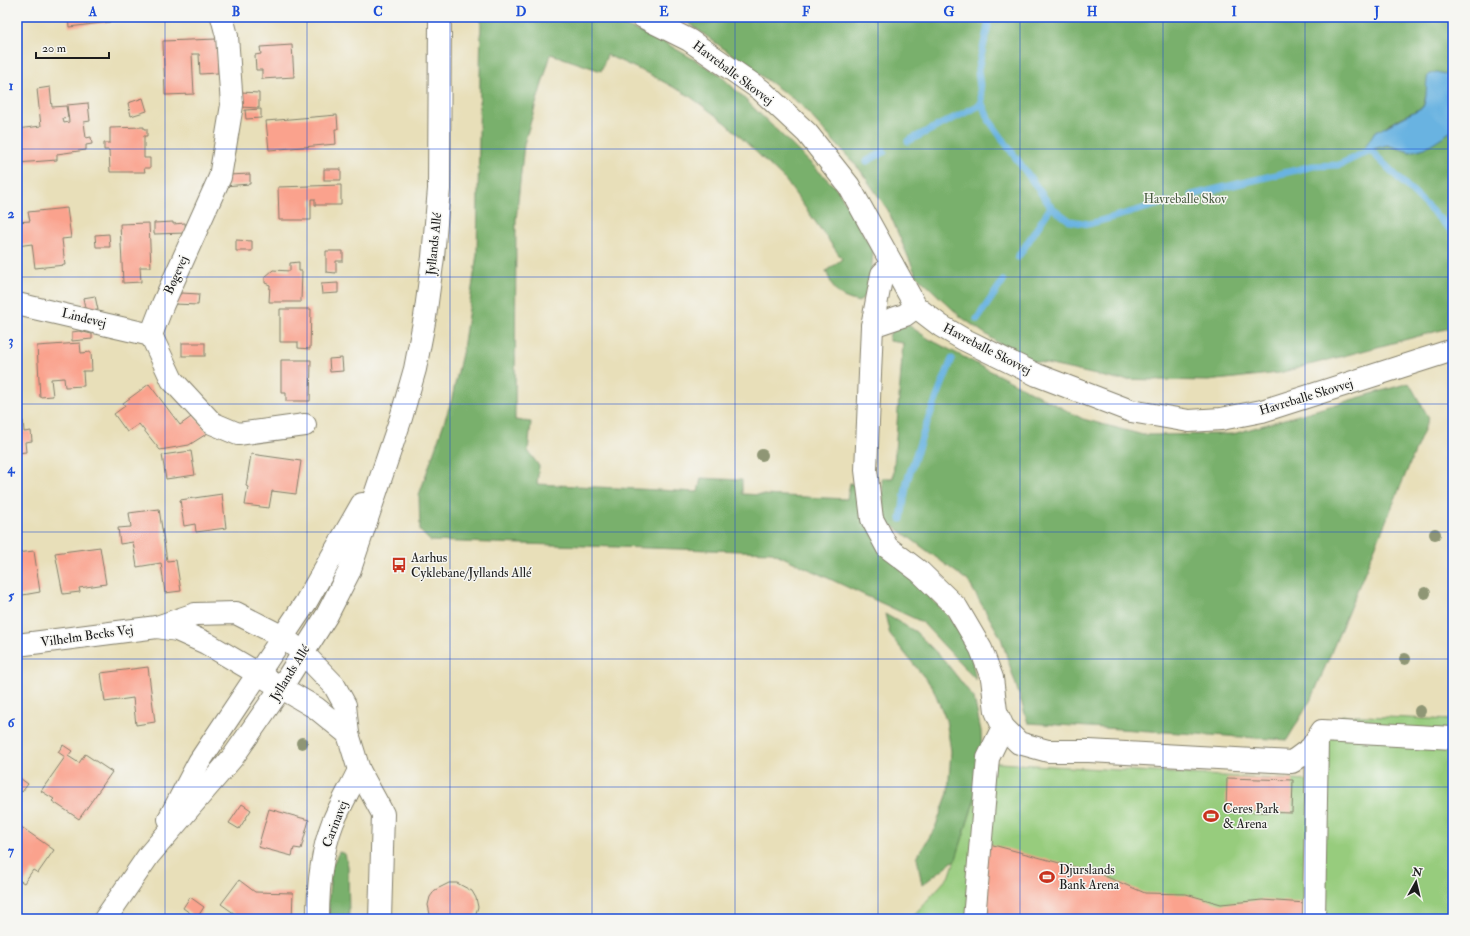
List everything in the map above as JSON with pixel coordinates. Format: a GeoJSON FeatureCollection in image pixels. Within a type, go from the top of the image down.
{"type":"FeatureCollection","features":[{"type":"Feature","properties":{"kind":"street","name":"Bøgevej"},"geometry":{"type":"LineString","coordinates":[[151,335],[163,304],[220,177],[232,105],[227,36],[222,17]]}},
{"type":"Feature","properties":{"kind":"street","name":"Jyllands Allé"},"geometry":{"type":"LineString","coordinates":[[149,855],[230,762],[281,688],[326,615],[349,572],[401,418],[414,369],[425,317],[433,257],[439,189],[440,17]]}},
{"type":"Feature","properties":{"kind":"street","name":"Havreballe Skovvej"},"geometry":{"type":"LineString","coordinates":[[643,17],[689,40],[761,90],[807,133],[849,186],[916,307],[941,326],[963,339],[1037,375],[1131,411],[1189,421],[1221,419],[1262,411],[1453,350]]}},
{"type":"Feature","properties":{"kind":"street"},"geometry":{"type":"LineString","coordinates":[[892,264],[882,274],[872,326],[866,470],[872,519],[887,547],[920,572],[957,608],[981,648],[992,678],[996,711],[1003,727],[1019,743],[1048,751],[1089,751],[1292,762],[1311,748],[1322,731],[1453,738]]}},
{"type":"Feature","properties":{"kind":"street","name":"Lindevej"},"geometry":{"type":"LineString","coordinates":[[17,304],[151,335]]}},
{"type":"Feature","properties":{"kind":"street"},"geometry":{"type":"LineString","coordinates":[[872,326],[906,315],[916,307]]}},
{"type":"Feature","properties":{"kind":"street"},"geometry":{"type":"LineString","coordinates":[[151,335],[172,380],[212,423],[238,434],[305,425]]}},
{"type":"Feature","properties":{"kind":"street","name":"Jyllands Allé"},"geometry":{"type":"LineString","coordinates":[[105,919],[149,855],[199,762],[306,602],[385,465]]}},
{"type":"Feature","properties":{"kind":"street","name":"Vilhelm Becks Vej"},"geometry":{"type":"LineString","coordinates":[[17,645],[157,627],[195,614],[236,614],[283,637],[302,653]]}},
{"type":"Feature","properties":{"kind":"street","name":"Vilhelm Becks Vej"},"geometry":{"type":"LineString","coordinates":[[157,627],[177,630],[190,635],[281,688]]}},
{"type":"Feature","properties":{"kind":"street"},"geometry":{"type":"LineString","coordinates":[[302,653],[334,685],[345,705],[348,734],[359,770],[383,814],[380,919]]}},
{"type":"Feature","properties":{"kind":"street"},"geometry":{"type":"LineString","coordinates":[[281,688],[316,708],[348,734]]}},
{"type":"Feature","properties":{"kind":"street"},"geometry":{"type":"LineString","coordinates":[[974,919],[988,758],[1003,727]]}},
{"type":"Feature","properties":{"kind":"street"},"geometry":{"type":"LineString","coordinates":[[1314,919],[1317,739]]}},
{"type":"Feature","properties":{"kind":"street","name":"Carinavej"},"geometry":{"type":"LineString","coordinates":[[318,919],[318,898],[322,860],[333,822],[359,770]]}},
{"type":"Feature","properties":{"kind":"green space"},"geometry":{"type":"Polygon","coordinates":[[[481,17],[598,17],[655,37],[719,74],[837,189],[873,251],[870,290],[859,302],[840,295],[834,288],[826,271],[842,259],[786,181],[726,123],[688,95],[649,74],[607,55],[601,71],[551,54],[524,144],[516,220],[515,420],[531,422],[528,451],[539,466],[537,484],[698,492],[701,478],[742,480],[742,494],[847,499],[850,483],[862,487],[901,570],[946,613],[969,646],[976,680],[922,622],[772,552],[430,541],[420,531],[419,495],[451,402],[463,349],[477,254],[481,17]]]}},
{"type":"Feature","properties":{"kind":"green space","name":"Havreballe Skov"},"geometry":{"type":"Polygon","coordinates":[[[680,17],[1453,17],[1453,78],[1445,74],[1426,95],[1423,107],[1387,125],[1370,150],[1387,145],[1410,152],[1453,129],[1453,327],[1279,373],[1208,381],[1114,379],[1020,358],[961,317],[916,275],[888,210],[860,170],[800,104],[680,17]]]}},
{"type":"Feature","properties":{"kind":"green space"},"geometry":{"type":"Polygon","coordinates":[[[908,325],[929,339],[1083,419],[1143,435],[1233,434],[1409,383],[1429,418],[1313,696],[1287,740],[1028,723],[1001,638],[968,581],[884,519],[882,478],[893,478],[903,343],[889,341],[889,337],[894,329],[908,325]]]}},
{"type":"Feature","properties":{"kind":"green space"},"geometry":{"type":"Polygon","coordinates":[[[885,614],[916,632],[944,660],[974,698],[981,731],[982,762],[975,798],[956,859],[922,885],[917,857],[935,828],[948,793],[951,751],[946,720],[933,688],[890,635],[885,614]]]}},
{"type":"Feature","properties":{"kind":"green space","name":"Ceres Park & Arena"},"geometry":{"type":"Polygon","coordinates":[[[1342,715],[1453,720],[1453,919],[913,919],[913,916],[950,875],[975,799],[982,762],[1308,781],[1342,715]]]}},
{"type":"Feature","properties":{"kind":"green space"},"geometry":{"type":"Polygon","coordinates":[[[339,852],[345,854],[348,866],[349,919],[327,919],[331,868],[339,852]]]}},
{"type":"Feature","properties":{"kind":"water"},"geometry":{"type":"Polygon","coordinates":[[[1436,72],[1453,78],[1453,129],[1425,148],[1410,152],[1387,145],[1370,150],[1365,147],[1374,133],[1423,107],[1428,75],[1436,72]]]}},
{"type":"Feature","properties":{"kind":"building"},"geometry":{"type":"Polygon","coordinates":[[[68,17],[109,17],[110,22],[69,27],[68,17]]]}},
{"type":"Feature","properties":{"kind":"building"},"geometry":{"type":"Polygon","coordinates":[[[217,39],[218,73],[200,74],[199,54],[192,54],[194,94],[165,95],[163,41],[217,39]]]}},
{"type":"Feature","properties":{"kind":"building"},"geometry":{"type":"Polygon","coordinates":[[[292,45],[294,77],[262,79],[262,70],[256,70],[255,55],[261,54],[260,47],[292,45]]]}},
{"type":"Feature","properties":{"kind":"building"},"geometry":{"type":"Polygon","coordinates":[[[50,87],[52,107],[66,106],[68,117],[63,118],[64,123],[69,122],[67,105],[88,103],[90,121],[84,122],[86,138],[91,137],[92,144],[86,145],[86,150],[57,154],[57,160],[17,163],[17,129],[41,126],[37,89],[50,87]]]}},
{"type":"Feature","properties":{"kind":"building"},"geometry":{"type":"Polygon","coordinates":[[[241,92],[259,93],[259,108],[240,107],[241,92]]]}},
{"type":"Feature","properties":{"kind":"building"},"geometry":{"type":"Polygon","coordinates":[[[143,98],[147,111],[131,116],[128,103],[143,98]]]}},
{"type":"Feature","properties":{"kind":"building"},"geometry":{"type":"Polygon","coordinates":[[[261,109],[261,118],[246,119],[245,110],[261,109]]]}},
{"type":"Feature","properties":{"kind":"building"},"geometry":{"type":"Polygon","coordinates":[[[337,115],[338,129],[335,129],[336,144],[269,150],[266,121],[337,115]]]}},
{"type":"Feature","properties":{"kind":"building"},"geometry":{"type":"Polygon","coordinates":[[[144,127],[144,129],[147,129],[147,136],[144,136],[144,158],[150,158],[150,168],[144,168],[145,172],[110,172],[109,150],[104,150],[104,143],[110,143],[110,128],[144,127]]]}},
{"type":"Feature","properties":{"kind":"building"},"geometry":{"type":"Polygon","coordinates":[[[324,169],[341,169],[341,180],[324,180],[324,169]]]}},
{"type":"Feature","properties":{"kind":"building"},"geometry":{"type":"Polygon","coordinates":[[[250,174],[250,184],[224,186],[228,175],[250,174]]]}},
{"type":"Feature","properties":{"kind":"building"},"geometry":{"type":"Polygon","coordinates":[[[341,185],[341,205],[315,205],[315,199],[311,199],[311,220],[279,220],[278,187],[341,185]]]}},
{"type":"Feature","properties":{"kind":"building"},"geometry":{"type":"Polygon","coordinates":[[[67,208],[71,238],[62,239],[65,265],[35,268],[32,244],[17,246],[17,222],[30,221],[28,212],[67,208]]]}},
{"type":"Feature","properties":{"kind":"building"},"geometry":{"type":"Polygon","coordinates":[[[173,222],[173,224],[185,223],[186,233],[154,234],[154,223],[173,222]]]}},
{"type":"Feature","properties":{"kind":"building"},"geometry":{"type":"Polygon","coordinates":[[[149,223],[151,267],[140,267],[141,282],[123,283],[120,224],[149,223]]]}},
{"type":"Feature","properties":{"kind":"building"},"geometry":{"type":"Polygon","coordinates":[[[109,234],[110,247],[96,247],[95,235],[109,234]]]}},
{"type":"Feature","properties":{"kind":"building"},"geometry":{"type":"Polygon","coordinates":[[[236,240],[252,241],[252,251],[236,251],[236,240]]]}},
{"type":"Feature","properties":{"kind":"building"},"geometry":{"type":"Polygon","coordinates":[[[326,251],[343,251],[343,261],[336,261],[336,273],[326,272],[326,251]]]}},
{"type":"Feature","properties":{"kind":"building"},"geometry":{"type":"Polygon","coordinates":[[[299,262],[299,271],[302,271],[301,302],[269,302],[270,285],[265,283],[265,277],[273,270],[290,271],[290,263],[299,262]]]}},
{"type":"Feature","properties":{"kind":"building"},"geometry":{"type":"Polygon","coordinates":[[[338,283],[338,293],[322,294],[321,284],[338,283]]]}},
{"type":"Feature","properties":{"kind":"building"},"geometry":{"type":"Polygon","coordinates":[[[181,293],[199,294],[198,305],[174,304],[181,293]]]}},
{"type":"Feature","properties":{"kind":"building"},"geometry":{"type":"Polygon","coordinates":[[[95,296],[98,310],[86,312],[83,298],[95,296]]]}},
{"type":"Feature","properties":{"kind":"building"},"geometry":{"type":"Polygon","coordinates":[[[280,309],[311,309],[310,349],[298,348],[298,342],[280,342],[280,309]]]}},
{"type":"Feature","properties":{"kind":"building"},"geometry":{"type":"Polygon","coordinates":[[[79,331],[92,334],[92,339],[72,341],[72,332],[79,331]]]}},
{"type":"Feature","properties":{"kind":"building"},"geometry":{"type":"Polygon","coordinates":[[[80,343],[81,353],[91,352],[92,371],[83,371],[84,386],[65,387],[64,378],[51,379],[53,396],[40,397],[37,346],[80,343]]]}},
{"type":"Feature","properties":{"kind":"building"},"geometry":{"type":"Polygon","coordinates":[[[182,343],[205,343],[205,356],[182,356],[182,343]]]}},
{"type":"Feature","properties":{"kind":"building"},"geometry":{"type":"Polygon","coordinates":[[[342,358],[343,371],[330,372],[329,359],[342,358]]]}},
{"type":"Feature","properties":{"kind":"building"},"geometry":{"type":"Polygon","coordinates":[[[281,360],[311,360],[310,401],[286,401],[286,393],[281,393],[281,360]]]}},
{"type":"Feature","properties":{"kind":"building"},"geometry":{"type":"Polygon","coordinates":[[[149,384],[180,425],[194,415],[208,433],[189,445],[160,450],[139,424],[127,432],[114,414],[125,406],[123,403],[149,384]]]}},
{"type":"Feature","properties":{"kind":"building"},"geometry":{"type":"Polygon","coordinates":[[[17,421],[23,421],[24,432],[31,431],[32,441],[25,442],[26,452],[17,453],[17,421]]]}},
{"type":"Feature","properties":{"kind":"building"},"geometry":{"type":"Polygon","coordinates":[[[191,451],[195,475],[166,479],[162,455],[191,451]]]}},
{"type":"Feature","properties":{"kind":"building"},"geometry":{"type":"Polygon","coordinates":[[[251,454],[301,461],[296,494],[272,491],[269,508],[245,505],[248,487],[246,486],[251,454]]]}},
{"type":"Feature","properties":{"kind":"building"},"geometry":{"type":"Polygon","coordinates":[[[222,494],[226,528],[196,532],[195,524],[184,526],[180,500],[222,494]]]}},
{"type":"Feature","properties":{"kind":"building"},"geometry":{"type":"Polygon","coordinates":[[[159,509],[167,561],[176,560],[181,591],[165,593],[161,563],[137,567],[133,542],[120,544],[118,528],[131,527],[129,513],[159,509]]]}},
{"type":"Feature","properties":{"kind":"building"},"geometry":{"type":"Polygon","coordinates":[[[100,547],[106,584],[79,588],[80,592],[63,594],[55,553],[100,547]]]}},
{"type":"Feature","properties":{"kind":"building"},"geometry":{"type":"Polygon","coordinates":[[[34,551],[40,592],[17,596],[17,553],[34,551]]]}},
{"type":"Feature","properties":{"kind":"building"},"geometry":{"type":"Polygon","coordinates":[[[148,667],[155,722],[136,725],[133,698],[105,702],[101,673],[148,667]]]}},
{"type":"Feature","properties":{"kind":"building"},"geometry":{"type":"Polygon","coordinates":[[[63,745],[72,751],[68,756],[79,763],[85,754],[112,772],[79,819],[52,801],[54,799],[41,791],[65,757],[58,752],[63,745]]]}},
{"type":"Feature","properties":{"kind":"building"},"geometry":{"type":"Polygon","coordinates":[[[17,776],[28,784],[22,792],[17,788],[17,776]]]}},
{"type":"Feature","properties":{"kind":"building"},"geometry":{"type":"Polygon","coordinates":[[[1227,778],[1293,780],[1292,813],[1226,811],[1227,778]]]}},
{"type":"Feature","properties":{"kind":"building"},"geometry":{"type":"Polygon","coordinates":[[[242,804],[251,810],[239,829],[229,823],[242,804]]]}},
{"type":"Feature","properties":{"kind":"building"},"geometry":{"type":"Polygon","coordinates":[[[269,809],[309,820],[301,849],[294,848],[292,856],[258,847],[269,809]]]}},
{"type":"Feature","properties":{"kind":"building"},"geometry":{"type":"Polygon","coordinates":[[[17,824],[54,850],[38,873],[33,870],[24,883],[17,879],[17,824]]]}},
{"type":"Feature","properties":{"kind":"building","name":"Djurslands Bank Arena"},"geometry":{"type":"Polygon","coordinates":[[[986,843],[1100,874],[1145,893],[1186,894],[1221,904],[1262,900],[1306,903],[1305,919],[983,919],[986,843]]]}},
{"type":"Feature","properties":{"kind":"building"},"geometry":{"type":"Polygon","coordinates":[[[239,880],[255,892],[293,893],[292,919],[235,919],[235,914],[221,904],[239,880]]]}},
{"type":"Feature","properties":{"kind":"building"},"geometry":{"type":"Polygon","coordinates":[[[449,883],[457,883],[472,891],[476,898],[478,907],[474,919],[431,919],[428,905],[430,897],[435,890],[449,883]]]}},
{"type":"Feature","properties":{"kind":"building"},"geometry":{"type":"Polygon","coordinates":[[[190,897],[204,907],[197,918],[183,908],[190,897]]]}},
{"type":"Feature","properties":{"kind":"waterway"},"geometry":{"type":"LineString","coordinates":[[988,26],[978,70],[982,104],[989,120],[1051,207],[1070,221],[1089,224],[1167,202]]}},
{"type":"Feature","properties":{"kind":"waterway"},"geometry":{"type":"LineString","coordinates":[[908,141],[982,104]]}},
{"type":"Feature","properties":{"kind":"waterway"},"geometry":{"type":"LineString","coordinates":[[1192,195],[1313,166],[1339,165],[1370,150],[1453,232]]}},
{"type":"Feature","properties":{"kind":"waterway"},"geometry":{"type":"LineString","coordinates":[[867,161],[884,152]]}},
{"type":"Feature","properties":{"kind":"waterway"},"geometry":{"type":"LineString","coordinates":[[1018,257],[1051,207]]}},
{"type":"Feature","properties":{"kind":"waterway"},"geometry":{"type":"LineString","coordinates":[[977,319],[1003,281]]}},
{"type":"Feature","properties":{"kind":"waterway"},"geometry":{"type":"LineString","coordinates":[[901,519],[907,481],[926,425],[952,359]]}},
{"type":"Feature","properties":{"kind":"place","name":"Aarhus Cyklebane/Jyllands Allé"},"geometry":{"type":"Point","coordinates":[399,565]}},
{"type":"Feature","properties":{"kind":"place","name":"Ceres Park & Arena"},"geometry":{"type":"Point","coordinates":[1211,816]}},
{"type":"Feature","properties":{"kind":"place","name":"Djurslands Bank Arena"},"geometry":{"type":"Point","coordinates":[1047,877]}}]}
